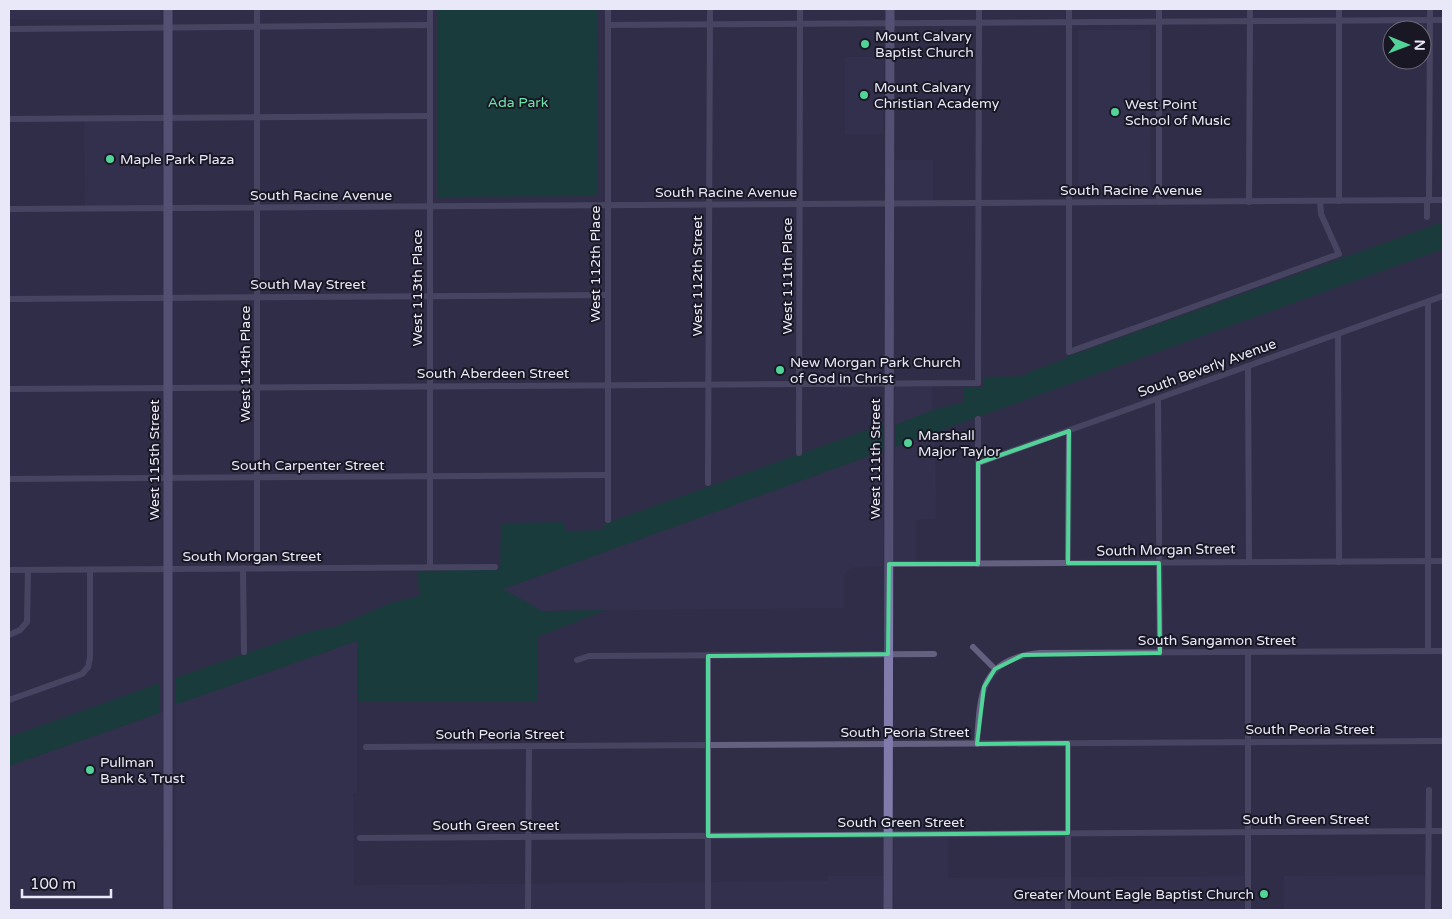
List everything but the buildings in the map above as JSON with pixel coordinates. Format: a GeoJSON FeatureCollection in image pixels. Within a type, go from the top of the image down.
{"type":"FeatureCollection","features":[{"type":"Feature","properties":{"kind":"main road","name":"West 115th Street"},"geometry":{"type":"LineString","coordinates":[[168,9],[168,910]]}},
{"type":"Feature","properties":{"kind":"main road","name":"West 111th Street"},"geometry":{"type":"LineString","coordinates":[[888,910],[890,9]]}},
{"type":"Feature","properties":{"kind":"street","name":"West 114th Place"},"geometry":{"type":"LineString","coordinates":[[257,9],[257,568]]}},
{"type":"Feature","properties":{"kind":"street","name":"West 113th Place"},"geometry":{"type":"LineString","coordinates":[[430,9],[430,567]]}},
{"type":"Feature","properties":{"kind":"street","name":"West 112th Place"},"geometry":{"type":"LineString","coordinates":[[608,9],[608,520]]}},
{"type":"Feature","properties":{"kind":"street","name":"West 112th Street"},"geometry":{"type":"LineString","coordinates":[[708,483],[710,9]]}},
{"type":"Feature","properties":{"kind":"street","name":"West 111th Place"},"geometry":{"type":"LineString","coordinates":[[799,452],[800,9]]}},
{"type":"Feature","properties":{"kind":"street"},"geometry":{"type":"LineString","coordinates":[[978,203],[979,9]]}},
{"type":"Feature","properties":{"kind":"street"},"geometry":{"type":"LineString","coordinates":[[1069,9],[1068,352],[1340,254],[1321,214],[1320,201]]}},
{"type":"Feature","properties":{"kind":"street"},"geometry":{"type":"LineString","coordinates":[[1159,9],[1159,202]]}},
{"type":"Feature","properties":{"kind":"street"},"geometry":{"type":"LineString","coordinates":[[1249,202],[1250,9]]}},
{"type":"Feature","properties":{"kind":"street"},"geometry":{"type":"LineString","coordinates":[[1339,9],[1339,201]]}},
{"type":"Feature","properties":{"kind":"street"},"geometry":{"type":"LineString","coordinates":[[1430,9],[1430,20]]}},
{"type":"Feature","properties":{"kind":"street"},"geometry":{"type":"LineString","coordinates":[[608,25],[1382,20]]}},
{"type":"Feature","properties":{"kind":"street"},"geometry":{"type":"LineString","coordinates":[[9,28],[430,25]]}},
{"type":"Feature","properties":{"kind":"street"},"geometry":{"type":"LineString","coordinates":[[1427,217],[1429,70]]}},
{"type":"Feature","properties":{"kind":"street"},"geometry":{"type":"LineString","coordinates":[[9,119],[430,116]]}},
{"type":"Feature","properties":{"kind":"street","name":"South Racine Avenue"},"geometry":{"type":"LineString","coordinates":[[9,209],[1443,200]]}},
{"type":"Feature","properties":{"kind":"street","name":"South Aberdeen Street"},"geometry":{"type":"LineString","coordinates":[[9,389],[978,383],[978,203]]}},
{"type":"Feature","properties":{"kind":"street","name":"South May Street"},"geometry":{"type":"LineString","coordinates":[[9,299],[608,295]]}},
{"type":"Feature","properties":{"kind":"street","name":"South Beverly Avenue"},"geometry":{"type":"LineString","coordinates":[[978,463],[1443,296]]}},
{"type":"Feature","properties":{"kind":"street"},"geometry":{"type":"LineString","coordinates":[[1428,302],[1428,651]]}},
{"type":"Feature","properties":{"kind":"street"},"geometry":{"type":"LineString","coordinates":[[1338,334],[1338,562]]}},
{"type":"Feature","properties":{"kind":"street"},"geometry":{"type":"LineString","coordinates":[[1248,366],[1249,562]]}},
{"type":"Feature","properties":{"kind":"street"},"geometry":{"type":"LineString","coordinates":[[1158,399],[1160,653]]}},
{"type":"Feature","properties":{"kind":"street"},"geometry":{"type":"LineString","coordinates":[[978,419],[978,564]]}},
{"type":"Feature","properties":{"kind":"street"},"geometry":{"type":"LineString","coordinates":[[1068,563],[1069,431]]}},
{"type":"Feature","properties":{"kind":"street","name":"South Carpenter Street"},"geometry":{"type":"LineString","coordinates":[[9,479],[608,475]]}},
{"type":"Feature","properties":{"kind":"street","name":"South Morgan Street"},"geometry":{"type":"LineString","coordinates":[[888,564],[1443,561]]}},
{"type":"Feature","properties":{"kind":"street","name":"South Morgan Street"},"geometry":{"type":"LineString","coordinates":[[9,570],[495,567]]}},
{"type":"Feature","properties":{"kind":"street"},"geometry":{"type":"LineString","coordinates":[[243,568],[244,652]]}},
{"type":"Feature","properties":{"kind":"street"},"geometry":{"type":"LineString","coordinates":[[9,635],[20,630],[27,622],[28,570]]}},
{"type":"Feature","properties":{"kind":"street"},"geometry":{"type":"LineString","coordinates":[[9,700],[82,674],[88,667],[90,658],[90,570]]}},
{"type":"Feature","properties":{"kind":"street"},"geometry":{"type":"LineString","coordinates":[[973,647],[995,669],[985,685],[981,697],[977,744]]}},
{"type":"Feature","properties":{"kind":"street","name":"South Sangamon Street"},"geometry":{"type":"LineString","coordinates":[[995,669],[1014,659],[1035,654],[1443,651]]}},
{"type":"Feature","properties":{"kind":"street"},"geometry":{"type":"LineString","coordinates":[[1248,652],[1248,910]]}},
{"type":"Feature","properties":{"kind":"street"},"geometry":{"type":"LineString","coordinates":[[577,660],[588,656],[934,654]]}},
{"type":"Feature","properties":{"kind":"street"},"geometry":{"type":"LineString","coordinates":[[708,656],[708,910]]}},
{"type":"Feature","properties":{"kind":"street","name":"South Peoria Street"},"geometry":{"type":"LineString","coordinates":[[366,748],[1443,741]]}},
{"type":"Feature","properties":{"kind":"street"},"geometry":{"type":"LineString","coordinates":[[1068,744],[1068,910]]}},
{"type":"Feature","properties":{"kind":"street"},"geometry":{"type":"LineString","coordinates":[[528,746],[528,910]]}},
{"type":"Feature","properties":{"kind":"street"},"geometry":{"type":"LineString","coordinates":[[1428,910],[1429,790]]}},
{"type":"Feature","properties":{"kind":"street","name":"South Green Street"},"geometry":{"type":"LineString","coordinates":[[360,838],[1443,831]]}},
{"type":"Feature","properties":{"kind":"highlighted area"},"geometry":{"type":"Polygon","coordinates":[[[1069,431],[1068,563],[1159,563],[1160,653],[1023,655],[995,669],[984,687],[977,744],[1068,743],[1068,833],[708,836],[708,656],[888,654],[889,564],[978,564],[978,463],[1069,431]]]}},
{"type":"Feature","properties":{"kind":"shaded area"},"geometry":{"type":"Polygon","coordinates":[[[9,9],[160,9],[160,19],[9,19],[9,9]]]}},
{"type":"Feature","properties":{"kind":"shaded area","name":"West Point School of Music"},"geometry":{"type":"Polygon","coordinates":[[[1078,30],[1150,30],[1151,193],[1078,193],[1078,30]]]}},
{"type":"Feature","properties":{"kind":"shaded area","name":"Mount Calvary Christian Academy"},"geometry":{"type":"Polygon","coordinates":[[[845,57],[884,57],[883,134],[845,134],[845,57]]]}},
{"type":"Feature","properties":{"kind":"shaded area","name":"Maple Park Plaza"},"geometry":{"type":"Polygon","coordinates":[[[84,120],[162,120],[163,206],[85,207],[84,120]]]}},
{"type":"Feature","properties":{"kind":"shaded area"},"geometry":{"type":"Polygon","coordinates":[[[895,160],[933,160],[933,204],[895,204],[895,160]]]}},
{"type":"Feature","properties":{"kind":"shaded area"},"geometry":{"type":"Polygon","coordinates":[[[895,384],[932,384],[933,410],[895,425],[895,384]]]}},
{"type":"Feature","properties":{"kind":"shaded area"},"geometry":{"type":"Polygon","coordinates":[[[935,432],[936,519],[916,520],[916,562],[894,562],[895,447],[935,432]]]}},
{"type":"Feature","properties":{"kind":"shaded area"},"geometry":{"type":"Polygon","coordinates":[[[883,451],[883,566],[854,567],[846,571],[844,579],[844,608],[542,611],[503,589],[883,451]]]}},
{"type":"Feature","properties":{"kind":"shaded area"},"geometry":{"type":"Polygon","coordinates":[[[357,641],[357,793],[353,793],[354,885],[827,881],[828,876],[883,876],[883,910],[175,910],[175,705],[357,641]]]}},
{"type":"Feature","properties":{"kind":"shaded area"},"geometry":{"type":"Polygon","coordinates":[[[163,712],[162,910],[9,910],[9,766],[163,712]]]}},
{"type":"Feature","properties":{"kind":"shaded area"},"geometry":{"type":"Polygon","coordinates":[[[894,835],[948,835],[948,878],[1244,876],[1244,910],[894,910],[894,835]]]}},
{"type":"Feature","properties":{"kind":"shaded area"},"geometry":{"type":"Polygon","coordinates":[[[1428,875],[1427,910],[1284,910],[1284,876],[1428,875]]]}},
{"type":"Feature","properties":{"kind":"green space","name":"Ada Park"},"geometry":{"type":"Polygon","coordinates":[[[438,9],[597,9],[598,196],[438,197],[438,9]]]}},
{"type":"Feature","properties":{"kind":"green space"},"geometry":{"type":"Polygon","coordinates":[[[1443,222],[1443,249],[895,447],[895,425],[933,410],[964,402],[964,387],[983,387],[983,377],[1025,376],[1026,373],[1069,356],[1443,222]]]}},
{"type":"Feature","properties":{"kind":"green space"},"geometry":{"type":"Polygon","coordinates":[[[884,424],[883,451],[503,589],[542,611],[606,610],[537,637],[537,701],[357,702],[357,641],[175,705],[175,678],[311,631],[338,626],[390,603],[419,596],[418,571],[500,569],[501,523],[564,522],[565,531],[604,530],[604,524],[884,424]]]}},
{"type":"Feature","properties":{"kind":"green space"},"geometry":{"type":"Polygon","coordinates":[[[160,683],[160,713],[9,766],[9,737],[160,683]]]}},
{"type":"Feature","properties":{"kind":"place","name":"Mount Calvary Baptist Church"},"geometry":{"type":"Point","coordinates":[865,44]}},
{"type":"Feature","properties":{"kind":"place","name":"Mount Calvary Christian Academy"},"geometry":{"type":"Point","coordinates":[864,95]}},
{"type":"Feature","properties":{"kind":"place","name":"West Point School of Music"},"geometry":{"type":"Point","coordinates":[1115,112]}},
{"type":"Feature","properties":{"kind":"place","name":"Maple Park Plaza"},"geometry":{"type":"Point","coordinates":[110,159]}},
{"type":"Feature","properties":{"kind":"place","name":"New Morgan Park Church of God in Christ"},"geometry":{"type":"Point","coordinates":[780,370]}},
{"type":"Feature","properties":{"kind":"place","name":"Marshall Major Taylor"},"geometry":{"type":"Point","coordinates":[908,443]}},
{"type":"Feature","properties":{"kind":"place","name":"Pullman Bank & Trust"},"geometry":{"type":"Point","coordinates":[90,770]}},
{"type":"Feature","properties":{"kind":"place","name":"Greater Mount Eagle Baptist Church"},"geometry":{"type":"Point","coordinates":[1264,894]}}]}
